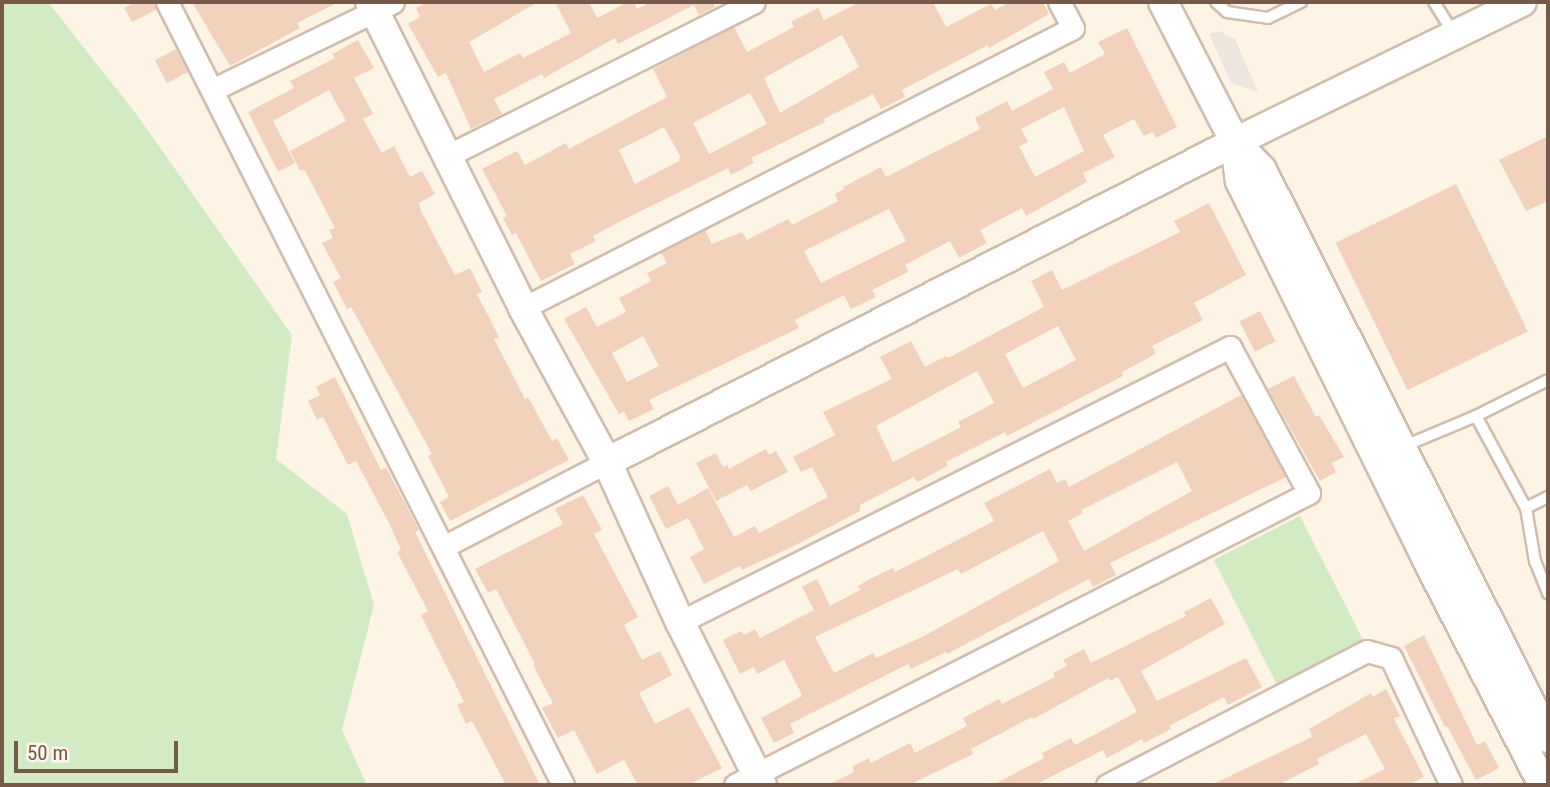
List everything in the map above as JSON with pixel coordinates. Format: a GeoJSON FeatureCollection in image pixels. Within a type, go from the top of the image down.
{"type":"FeatureCollection","features":[{"type":"Feature","properties":{"kind":"street"},"geometry":{"type":"LineString","coordinates":[[167,2],[563,785]]}},
{"type":"Feature","properties":{"kind":"street"},"geometry":{"type":"LineString","coordinates":[[447,156],[754,2]]}},
{"type":"Feature","properties":{"kind":"street"},"geometry":{"type":"LineString","coordinates":[[523,308],[1073,28],[1059,2]]}},
{"type":"Feature","properties":{"kind":"street"},"geometry":{"type":"LineString","coordinates":[[1163,2],[1235,142],[1262,170],[1548,738]]}},
{"type":"Feature","properties":{"kind":"street"},"geometry":{"type":"LineString","coordinates":[[443,547],[1235,142],[1522,2]]}},
{"type":"Feature","properties":{"kind":"street"},"geometry":{"type":"LineString","coordinates":[[212,90],[379,5],[447,156],[523,308],[607,462],[752,782],[1309,493],[1230,347],[680,622]]}},
{"type":"Feature","properties":{"kind":"street"},"geometry":{"type":"LineString","coordinates":[[1235,142],[1240,181],[1543,785]]}},
{"type":"Feature","properties":{"kind":"street"},"geometry":{"type":"LineString","coordinates":[[1107,785],[1367,651],[1391,658],[1451,785]]}},
{"type":"Feature","properties":{"kind":"lane"},"geometry":{"type":"LineString","coordinates":[[1216,2],[1227,12],[1268,18],[1301,2]]}},
{"type":"Feature","properties":{"kind":"lane"},"geometry":{"type":"LineString","coordinates":[[1434,2],[1454,36]]}},
{"type":"Feature","properties":{"kind":"lane"},"geometry":{"type":"LineString","coordinates":[[1402,447],[1476,416],[1548,380]]}},
{"type":"Feature","properties":{"kind":"lane"},"geometry":{"type":"LineString","coordinates":[[1476,416],[1526,508],[1535,561],[1548,594]]}},
{"type":"Feature","properties":{"kind":"lane"},"geometry":{"type":"LineString","coordinates":[[1526,508],[1548,497]]}},
{"type":"Feature","properties":{"kind":"shaded area"},"geometry":{"type":"Polygon","coordinates":[[[1219,31],[1235,39],[1258,92],[1231,83],[1209,34],[1219,31]]]}},
{"type":"Feature","properties":{"kind":"green space"},"geometry":{"type":"Polygon","coordinates":[[[2,2],[48,2],[137,115],[292,335],[276,459],[347,514],[374,605],[342,730],[367,785],[2,785],[2,2]]]}},
{"type":"Feature","properties":{"kind":"green space"},"geometry":{"type":"Polygon","coordinates":[[[1300,516],[1364,641],[1277,685],[1214,560],[1300,516]]]}},
{"type":"Feature","properties":{"kind":"building"},"geometry":{"type":"Polygon","coordinates":[[[135,2],[154,2],[156,10],[132,22],[124,8],[135,2]]]}},
{"type":"Feature","properties":{"kind":"building"},"geometry":{"type":"Polygon","coordinates":[[[192,2],[339,2],[297,23],[300,28],[230,66],[192,2]]]}},
{"type":"Feature","properties":{"kind":"building"},"geometry":{"type":"Polygon","coordinates":[[[428,2],[538,2],[469,42],[484,72],[520,53],[523,58],[571,33],[555,2],[589,2],[597,18],[628,2],[634,2],[637,9],[651,2],[713,2],[715,7],[699,15],[694,5],[618,44],[615,38],[544,78],[542,74],[494,99],[502,114],[471,129],[446,73],[438,77],[408,24],[420,17],[416,8],[428,2]]]}},
{"type":"Feature","properties":{"kind":"building"},"geometry":{"type":"Polygon","coordinates":[[[860,2],[933,2],[946,27],[991,4],[995,10],[1010,2],[1043,2],[1049,14],[989,48],[988,45],[902,90],[905,97],[881,109],[873,94],[824,119],[825,122],[751,158],[754,163],[731,175],[728,168],[625,219],[593,236],[596,241],[570,254],[575,264],[541,281],[516,233],[512,235],[503,218],[507,216],[482,169],[517,151],[525,165],[566,143],[569,149],[667,97],[653,69],[734,27],[747,52],[794,27],[791,22],[818,8],[824,20],[860,2]],[[842,35],[764,78],[780,113],[859,67],[842,35]],[[750,93],[693,123],[709,154],[767,124],[750,93]],[[664,127],[619,150],[635,184],[679,161],[680,156],[664,127]]]}},
{"type":"Feature","properties":{"kind":"building"},"geometry":{"type":"Polygon","coordinates":[[[1127,28],[1177,127],[1156,138],[1153,132],[1144,136],[1134,119],[1103,135],[1115,157],[1083,173],[1087,182],[1026,216],[1022,208],[980,230],[987,243],[959,258],[950,241],[905,265],[908,272],[872,290],[876,297],[851,309],[844,295],[795,320],[799,328],[649,400],[654,409],[629,421],[624,412],[619,414],[564,319],[586,307],[597,327],[626,312],[619,298],[651,281],[647,273],[667,263],[661,253],[705,230],[712,244],[742,232],[747,240],[788,219],[792,225],[838,201],[835,194],[844,189],[843,187],[881,167],[886,177],[980,129],[975,118],[1007,101],[1012,111],[1053,89],[1044,72],[1064,62],[1070,73],[1105,54],[1098,42],[1127,28]],[[1064,107],[1021,129],[1028,142],[1019,146],[1035,177],[1084,151],[1064,107]],[[889,209],[804,251],[821,283],[906,241],[889,209]],[[643,336],[612,353],[627,382],[659,366],[643,336]]]}},
{"type":"Feature","properties":{"kind":"building"},"geometry":{"type":"Polygon","coordinates":[[[358,40],[374,68],[354,78],[373,114],[363,119],[382,153],[394,146],[410,177],[422,171],[435,194],[419,203],[421,211],[455,275],[470,268],[482,292],[477,294],[499,337],[494,339],[525,399],[528,397],[552,441],[557,438],[569,460],[450,521],[440,502],[449,497],[428,456],[432,454],[351,307],[347,309],[333,282],[341,278],[322,243],[333,238],[329,230],[335,228],[304,169],[300,171],[290,151],[346,121],[329,90],[273,121],[295,163],[278,172],[248,112],[294,88],[290,81],[335,58],[332,54],[358,40]]]}},
{"type":"Feature","properties":{"kind":"building"},"geometry":{"type":"Polygon","coordinates":[[[176,49],[188,72],[167,83],[155,60],[176,49]]]}},
{"type":"Feature","properties":{"kind":"building"},"geometry":{"type":"Polygon","coordinates":[[[1548,136],[1548,201],[1526,211],[1499,160],[1548,136]]]}},
{"type":"Feature","properties":{"kind":"building"},"geometry":{"type":"Polygon","coordinates":[[[1456,184],[1528,331],[1407,390],[1336,243],[1456,184]]]}},
{"type":"Feature","properties":{"kind":"building"},"geometry":{"type":"Polygon","coordinates":[[[1209,203],[1246,275],[1194,303],[1203,320],[1152,346],[1156,354],[1122,372],[1123,376],[1007,436],[1005,432],[946,462],[948,466],[917,482],[914,477],[860,505],[860,511],[794,546],[742,570],[740,566],[704,584],[690,557],[704,549],[688,518],[666,529],[649,496],[668,486],[678,505],[708,488],[734,537],[755,526],[759,533],[828,497],[812,467],[801,472],[793,457],[835,435],[823,412],[892,379],[880,357],[911,341],[925,367],[946,356],[948,358],[1044,307],[1031,281],[1052,270],[1062,290],[1180,232],[1174,221],[1209,203]],[[1058,326],[1005,354],[1023,388],[1076,360],[1058,326]],[[977,371],[876,426],[893,462],[961,427],[958,422],[994,403],[977,371]]]}},
{"type":"Feature","properties":{"kind":"building"},"geometry":{"type":"Polygon","coordinates":[[[1260,311],[1275,341],[1255,352],[1240,321],[1260,311]]]}},
{"type":"Feature","properties":{"kind":"building"},"geometry":{"type":"Polygon","coordinates":[[[1294,376],[1316,417],[1319,415],[1344,457],[1332,463],[1336,472],[1320,481],[1268,389],[1294,376]]]}},
{"type":"Feature","properties":{"kind":"building"},"geometry":{"type":"Polygon","coordinates":[[[335,377],[381,470],[386,467],[419,530],[415,532],[540,785],[506,785],[472,721],[466,724],[457,705],[464,702],[421,615],[428,611],[397,552],[401,550],[389,523],[356,461],[348,465],[323,417],[317,420],[308,401],[320,395],[316,387],[335,377]]]}},
{"type":"Feature","properties":{"kind":"building"},"geometry":{"type":"Polygon","coordinates":[[[1241,395],[1286,477],[1110,563],[1116,575],[1093,587],[1089,579],[947,654],[946,652],[911,669],[908,664],[790,724],[794,733],[774,743],[761,718],[802,696],[799,689],[784,660],[757,674],[754,667],[740,674],[723,640],[741,631],[744,635],[755,629],[760,638],[814,610],[802,587],[817,579],[830,606],[860,590],[858,586],[868,580],[893,568],[895,572],[994,521],[984,503],[1050,469],[1057,483],[1065,479],[1069,487],[1241,395]],[[1177,462],[1081,510],[1083,513],[1068,521],[1084,551],[1192,491],[1177,462]],[[1043,531],[961,574],[958,569],[815,637],[834,673],[873,653],[876,658],[924,636],[1059,561],[1043,531]]]}},
{"type":"Feature","properties":{"kind":"building"},"geometry":{"type":"Polygon","coordinates":[[[766,449],[769,455],[776,451],[788,472],[751,491],[747,485],[716,501],[696,463],[716,453],[723,467],[727,465],[729,469],[766,449]]]}},
{"type":"Feature","properties":{"kind":"building"},"geometry":{"type":"Polygon","coordinates":[[[583,495],[602,530],[594,534],[638,617],[624,625],[642,660],[660,651],[672,675],[639,693],[655,724],[689,707],[722,768],[688,785],[638,785],[624,760],[597,774],[574,730],[558,738],[542,708],[553,703],[533,665],[535,664],[496,589],[488,593],[475,569],[563,524],[555,509],[583,495]]]}},
{"type":"Feature","properties":{"kind":"building"},"geometry":{"type":"Polygon","coordinates":[[[1211,598],[1225,624],[1141,671],[1157,701],[1246,658],[1262,687],[1228,705],[1224,697],[1169,726],[1171,729],[1144,743],[1142,739],[1107,758],[1103,750],[1035,785],[993,785],[1044,758],[1042,753],[1071,738],[1075,745],[1137,712],[1118,677],[1110,681],[1108,678],[971,749],[973,754],[909,785],[828,785],[854,772],[852,767],[869,758],[871,763],[910,743],[915,753],[967,726],[963,718],[999,699],[1002,704],[1055,677],[1053,673],[1067,666],[1063,660],[1084,649],[1091,663],[1186,616],[1184,612],[1211,598]]]}},
{"type":"Feature","properties":{"kind":"building"},"geometry":{"type":"Polygon","coordinates":[[[1424,635],[1477,745],[1485,741],[1499,768],[1476,780],[1447,726],[1445,727],[1404,646],[1424,635]]]}},
{"type":"Feature","properties":{"kind":"building"},"geometry":{"type":"Polygon","coordinates":[[[1386,689],[1400,716],[1394,719],[1424,777],[1408,785],[1353,785],[1385,769],[1366,734],[1317,759],[1319,764],[1278,785],[1211,785],[1312,737],[1309,729],[1371,693],[1373,697],[1386,689]]]}}]}
